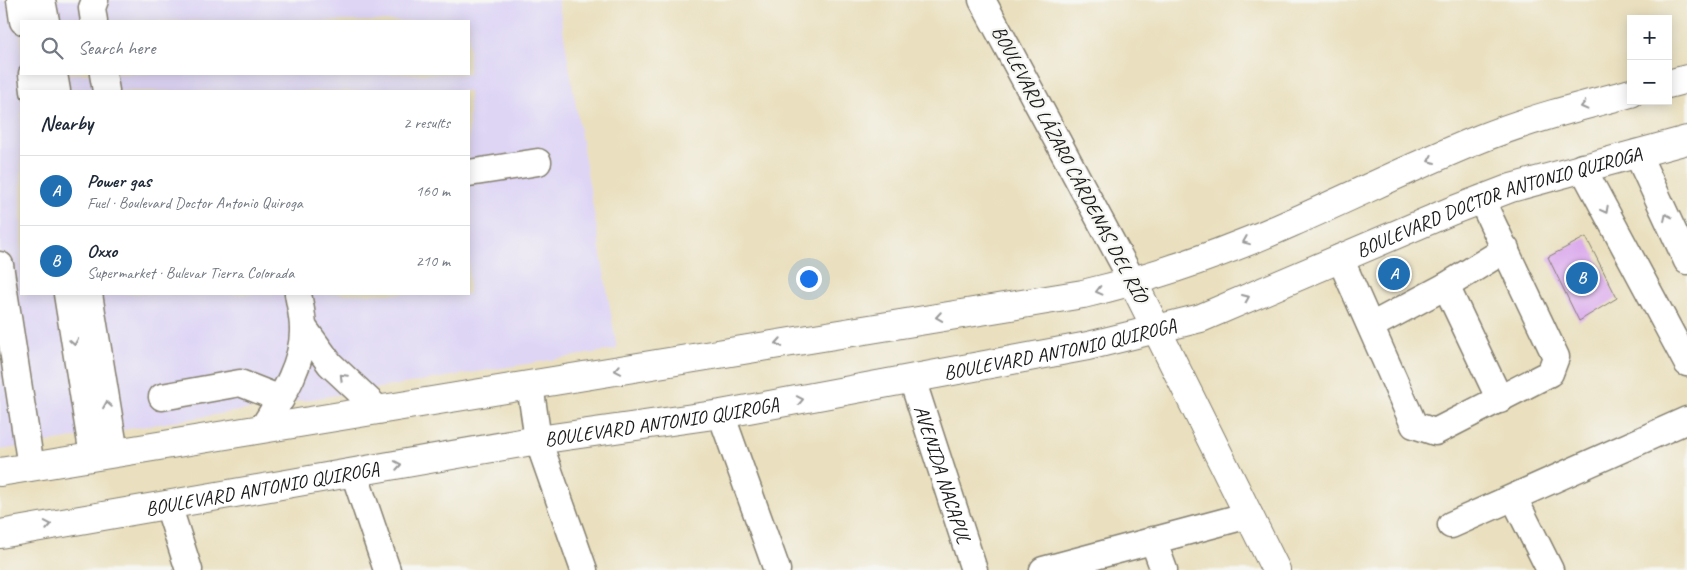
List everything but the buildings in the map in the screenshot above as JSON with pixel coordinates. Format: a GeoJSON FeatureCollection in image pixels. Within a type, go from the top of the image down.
{"type":"FeatureCollection","features":[{"type":"Feature","properties":{"kind":"main road"},"geometry":{"type":"LineString","coordinates":[[1672,83],[1687,79]]}},
{"type":"Feature","properties":{"kind":"main road"},"geometry":{"type":"LineString","coordinates":[[0,472],[1083,294],[1133,282],[1180,267],[1291,223],[1386,178],[1484,138],[1560,112],[1627,94]]}},
{"type":"Feature","properties":{"kind":"main road","name":"BOULEVARD DOCTOR ANTONIO QUIROGA"},"geometry":{"type":"LineString","coordinates":[[1312,269],[1481,199],[1582,167],[1687,140]]}},
{"type":"Feature","properties":{"kind":"main road","name":"BOULEVARD ANTONIO QUIROGA"},"geometry":{"type":"LineString","coordinates":[[0,534],[538,440],[721,414],[1088,346],[1201,318],[1312,269]]}},
{"type":"Feature","properties":{"kind":"main road","name":"BOULEVARD LÁZARO CÁRDENAS DEL RÍO"},"geometry":{"type":"LineString","coordinates":[[1133,282],[1276,570]]}},
{"type":"Feature","properties":{"kind":"street"},"geometry":{"type":"LineString","coordinates":[[20,0],[23,20]]}},
{"type":"Feature","properties":{"kind":"street"},"geometry":{"type":"LineString","coordinates":[[42,0],[46,20]]}},
{"type":"Feature","properties":{"kind":"street"},"geometry":{"type":"LineString","coordinates":[[94,20],[92,8],[95,0]]}},
{"type":"Feature","properties":{"kind":"street","name":"BOULEVARD LÁZARO CÁRDENAS DEL RÍO"},"geometry":{"type":"LineString","coordinates":[[982,0],[1133,282]]}},
{"type":"Feature","properties":{"kind":"street"},"geometry":{"type":"LineString","coordinates":[[32,75],[34,90]]}},
{"type":"Feature","properties":{"kind":"street"},"geometry":{"type":"LineString","coordinates":[[54,75],[57,90]]}},
{"type":"Feature","properties":{"kind":"street"},"geometry":{"type":"LineString","coordinates":[[103,75],[106,90]]}},
{"type":"Feature","properties":{"kind":"street"},"geometry":{"type":"LineString","coordinates":[[1637,153],[1687,261]]}},
{"type":"Feature","properties":{"kind":"street"},"geometry":{"type":"LineString","coordinates":[[470,173],[538,162]]}},
{"type":"Feature","properties":{"kind":"street"},"geometry":{"type":"LineString","coordinates":[[1582,167],[1687,363]]}},
{"type":"Feature","properties":{"kind":"street"},"geometry":{"type":"LineString","coordinates":[[1340,258],[1414,425],[1435,432],[1550,373],[1556,356],[1481,199]]}},
{"type":"Feature","properties":{"kind":"street"},"geometry":{"type":"LineString","coordinates":[[1371,326],[1446,286],[1506,248]]}},
{"type":"Feature","properties":{"kind":"street"},"geometry":{"type":"LineString","coordinates":[[0,266],[32,467]]}},
{"type":"Feature","properties":{"kind":"street"},"geometry":{"type":"LineString","coordinates":[[1446,286],[1500,400]]}},
{"type":"Feature","properties":{"kind":"street"},"geometry":{"type":"LineString","coordinates":[[67,295],[104,455]]}},
{"type":"Feature","properties":{"kind":"street"},"geometry":{"type":"LineString","coordinates":[[89,295],[104,455]]}},
{"type":"Feature","properties":{"kind":"street"},"geometry":{"type":"LineString","coordinates":[[262,429],[281,399],[302,346],[304,328],[298,295]]}},
{"type":"Feature","properties":{"kind":"street"},"geometry":{"type":"LineString","coordinates":[[304,328],[330,364],[379,410]]}},
{"type":"Feature","properties":{"kind":"street","name":"AVENIDA NACAPUL"},"geometry":{"type":"LineString","coordinates":[[912,379],[974,570]]}},
{"type":"Feature","properties":{"kind":"street"},"geometry":{"type":"LineString","coordinates":[[162,397],[240,383],[281,399]]}},
{"type":"Feature","properties":{"kind":"street"},"geometry":{"type":"LineString","coordinates":[[530,385],[538,440],[584,570]]}},
{"type":"Feature","properties":{"kind":"street"},"geometry":{"type":"LineString","coordinates":[[721,414],[777,570]]}},
{"type":"Feature","properties":{"kind":"street"},"geometry":{"type":"LineString","coordinates":[[1451,525],[1687,420]]}},
{"type":"Feature","properties":{"kind":"street"},"geometry":{"type":"LineString","coordinates":[[354,473],[387,570]]}},
{"type":"Feature","properties":{"kind":"street"},"geometry":{"type":"LineString","coordinates":[[1514,498],[1550,570]]}},
{"type":"Feature","properties":{"kind":"street"},"geometry":{"type":"LineString","coordinates":[[168,505],[189,570]]}},
{"type":"Feature","properties":{"kind":"street"},"geometry":{"type":"LineString","coordinates":[[1044,570],[1249,515]]}},
{"type":"Feature","properties":{"kind":"street"},"geometry":{"type":"LineString","coordinates":[[1153,540],[1164,570]]}},
{"type":"Feature","properties":{"kind":"shaded area"},"geometry":{"type":"Polygon","coordinates":[[[0,0],[558,0],[617,349],[0,450],[0,0]]]}},
{"type":"Feature","properties":{"kind":"place","name":"Power gas"},"geometry":{"type":"Point","coordinates":[1394,274]}},
{"type":"Feature","properties":{"kind":"place","name":"Oxxo"},"geometry":{"type":"Point","coordinates":[1582,278]}}]}
